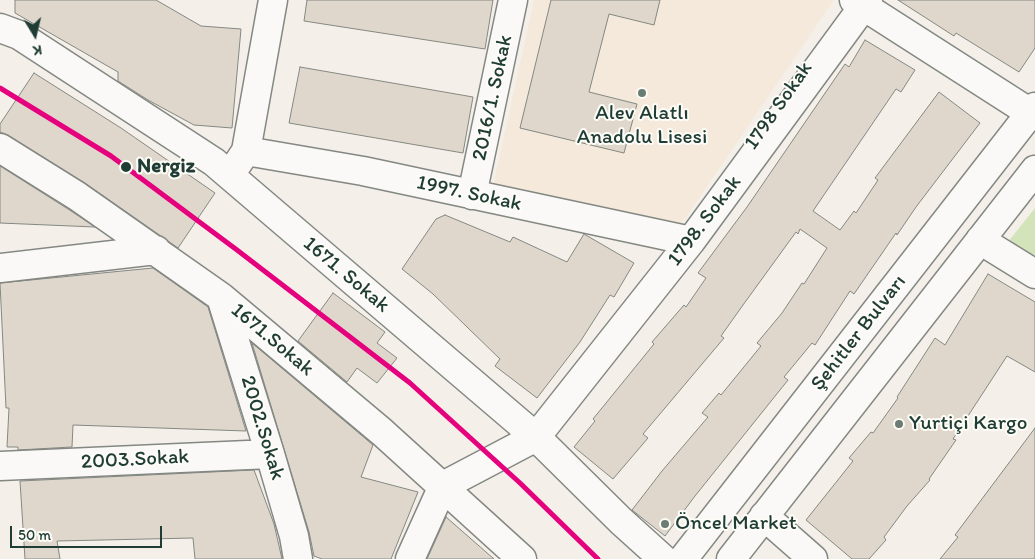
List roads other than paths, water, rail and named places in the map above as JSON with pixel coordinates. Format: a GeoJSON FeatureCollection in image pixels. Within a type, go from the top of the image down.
{"type":"FeatureCollection","features":[{"type":"Feature","properties":{"kind":"street"},"geometry":{"type":"LineString","coordinates":[[229,176],[246,151],[273,0]]}},
{"type":"Feature","properties":{"kind":"street","name":"2016/1. Sokak"},"geometry":{"type":"LineString","coordinates":[[472,195],[513,0]]}},
{"type":"Feature","properties":{"kind":"street"},"geometry":{"type":"LineString","coordinates":[[862,2],[1033,112]]}},
{"type":"Feature","properties":{"kind":"street","name":"1798. Sokak"},"geometry":{"type":"LineString","coordinates":[[536,437],[691,241],[862,2]]}},
{"type":"Feature","properties":{"kind":"street","name":"1671. Sokak"},"geometry":{"type":"LineString","coordinates":[[0,28],[19,35],[214,162],[536,437],[621,521],[663,559]]}},
{"type":"Feature","properties":{"kind":"street","name":"Şehitler Bulvarı"},"geometry":{"type":"LineString","coordinates":[[683,559],[1033,112]]}},
{"type":"Feature","properties":{"kind":"street","name":"1671.Sokak"},"geometry":{"type":"LineString","coordinates":[[0,148],[64,187],[221,297],[382,432],[522,559]]}},
{"type":"Feature","properties":{"kind":"street","name":"1997. Sokak"},"geometry":{"type":"LineString","coordinates":[[246,151],[363,171],[691,241]]}},
{"type":"Feature","properties":{"kind":"street","name":"Şehitler Bulvarı"},"geometry":{"type":"LineString","coordinates":[[731,559],[1035,170]]}},
{"type":"Feature","properties":{"kind":"street"},"geometry":{"type":"LineString","coordinates":[[980,240],[1035,274]]}},
{"type":"Feature","properties":{"kind":"street"},"geometry":{"type":"LineString","coordinates":[[0,268],[156,250]]}},
{"type":"Feature","properties":{"kind":"street","name":"2002.Sokak"},"geometry":{"type":"LineString","coordinates":[[221,297],[270,454],[294,536],[298,559]]}},
{"type":"Feature","properties":{"kind":"street"},"geometry":{"type":"LineString","coordinates":[[410,559],[443,486],[536,437]]}},
{"type":"Feature","properties":{"kind":"street","name":"2003.Sokak"},"geometry":{"type":"LineString","coordinates":[[0,466],[270,454]]}},
{"type":"Feature","properties":{"kind":"street"},"geometry":{"type":"LineString","coordinates":[[764,516],[814,559]]}},
{"type":"Feature","properties":{"kind":"place","name":"Alev Alatlı Anadolu Lisesi"},"geometry":{"type":"Point","coordinates":[642,93]}},
{"type":"Feature","properties":{"kind":"place","name":"Nergiz"},"geometry":{"type":"Point","coordinates":[126,167]}},
{"type":"Feature","properties":{"kind":"place","name":"Yurtiçi Kargo"},"geometry":{"type":"Point","coordinates":[899,424]}},
{"type":"Feature","properties":{"kind":"place","name":"Öncel Market"},"geometry":{"type":"Point","coordinates":[665,524]}}]}
